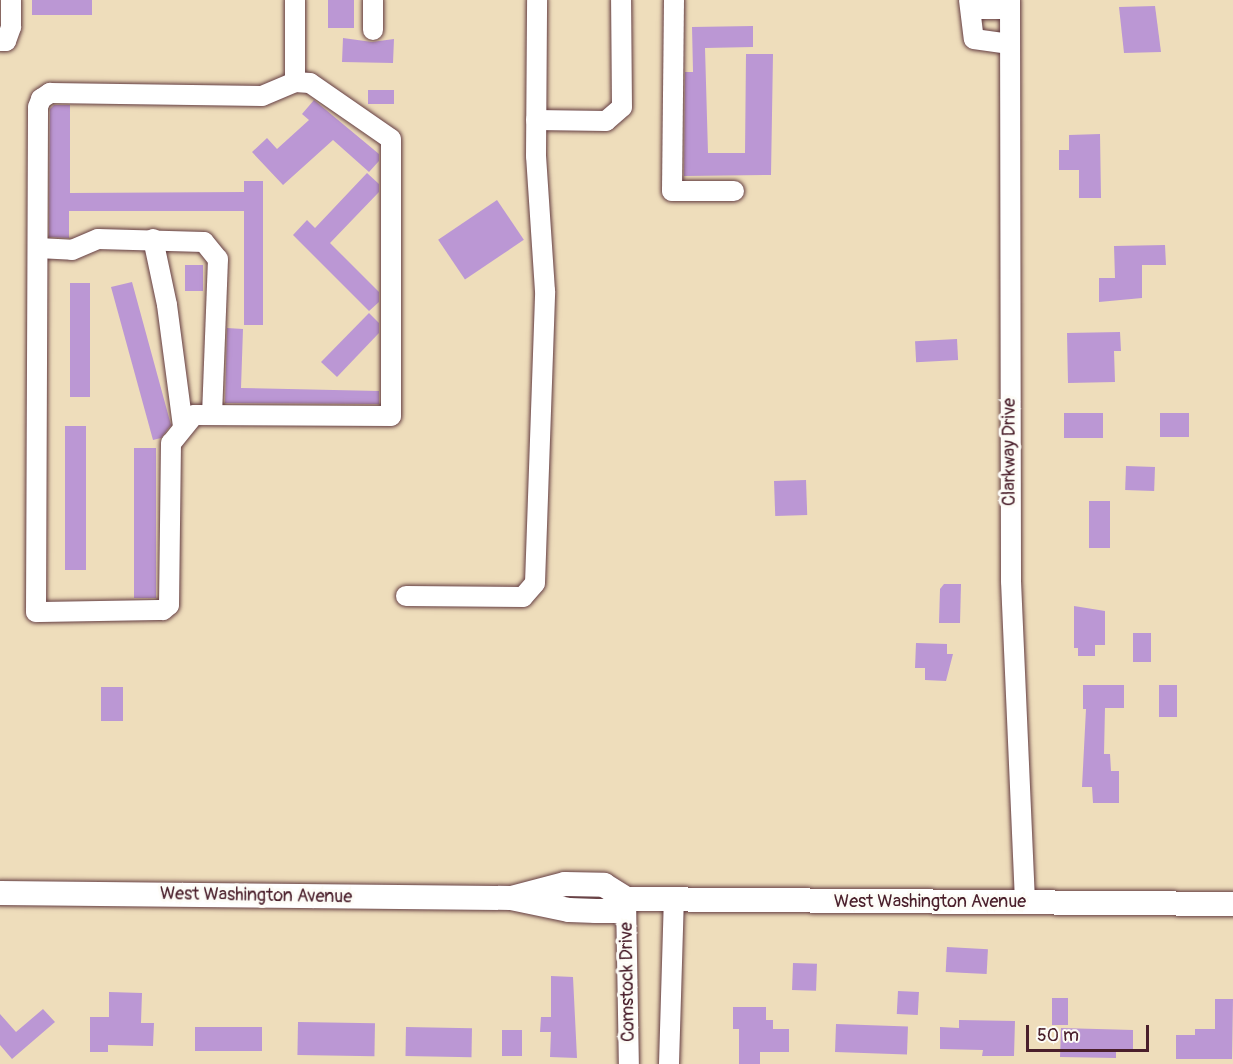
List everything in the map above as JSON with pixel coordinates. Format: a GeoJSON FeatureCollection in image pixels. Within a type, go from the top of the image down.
{"type":"FeatureCollection","features":[{"type":"Feature","properties":{"kind":"main road","name":"West Washington Avenue"},"geometry":{"type":"LineString","coordinates":[[0,893],[511,898],[565,885],[604,885],[627,899],[1233,904]]}},
{"type":"Feature","properties":{"kind":"street"},"geometry":{"type":"LineString","coordinates":[[0,41],[6,41],[20,0]]}},
{"type":"Feature","properties":{"kind":"street"},"geometry":{"type":"LineString","coordinates":[[295,0],[295,82]]}},
{"type":"Feature","properties":{"kind":"street"},"geometry":{"type":"LineString","coordinates":[[373,0],[373,30]]}},
{"type":"Feature","properties":{"kind":"street"},"geometry":{"type":"LineString","coordinates":[[406,596],[524,597],[535,583],[545,291],[536,120],[537,0]]}},
{"type":"Feature","properties":{"kind":"street"},"geometry":{"type":"LineString","coordinates":[[536,120],[606,121],[622,107],[621,0]]}},
{"type":"Feature","properties":{"kind":"street"},"geometry":{"type":"LineString","coordinates":[[674,0],[672,191],[734,191]]}},
{"type":"Feature","properties":{"kind":"street"},"geometry":{"type":"LineString","coordinates":[[1010,5],[970,5],[974,39],[1010,44]]}},
{"type":"Feature","properties":{"kind":"street","name":"Clarkway Drive"},"geometry":{"type":"LineString","coordinates":[[1010,5],[1011,581],[1025,903]]}},
{"type":"Feature","properties":{"kind":"street"},"geometry":{"type":"LineString","coordinates":[[295,82],[310,83],[391,139],[391,416],[194,416],[183,426],[171,443],[169,605],[163,610],[36,612],[38,248],[38,107],[50,93],[262,96],[295,82]]}},
{"type":"Feature","properties":{"kind":"street"},"geometry":{"type":"LineString","coordinates":[[38,248],[72,249],[98,238],[204,242],[218,259],[212,416]]}},
{"type":"Feature","properties":{"kind":"street"},"geometry":{"type":"LineString","coordinates":[[153,239],[167,305],[183,426]]}},
{"type":"Feature","properties":{"kind":"street","name":"Comstock Drive"},"geometry":{"type":"LineString","coordinates":[[627,899],[629,1064]]}},
{"type":"Feature","properties":{"kind":"street"},"geometry":{"type":"LineString","coordinates":[[669,1064],[674,900]]}},
{"type":"Feature","properties":{"kind":"building"},"geometry":{"type":"Polygon","coordinates":[[[32,0],[92,0],[92,15],[32,15],[32,0]]]}},
{"type":"Feature","properties":{"kind":"building"},"geometry":{"type":"Polygon","coordinates":[[[328,0],[354,0],[354,28],[328,28],[328,0]]]}},
{"type":"Feature","properties":{"kind":"building"},"geometry":{"type":"Polygon","coordinates":[[[1155,6],[1161,52],[1124,53],[1119,7],[1155,6]]]}},
{"type":"Feature","properties":{"kind":"building"},"geometry":{"type":"Polygon","coordinates":[[[753,26],[753,47],[705,48],[708,153],[745,153],[746,54],[773,54],[771,175],[684,176],[685,72],[693,72],[692,27],[753,26]]]}},
{"type":"Feature","properties":{"kind":"building"},"geometry":{"type":"Polygon","coordinates":[[[343,38],[372,42],[394,39],[393,63],[342,62],[343,38]]]}},
{"type":"Feature","properties":{"kind":"building"},"geometry":{"type":"Polygon","coordinates":[[[368,90],[394,90],[394,104],[368,104],[368,90]]]}},
{"type":"Feature","properties":{"kind":"building"},"geometry":{"type":"Polygon","coordinates":[[[314,100],[379,154],[379,161],[369,172],[333,140],[283,185],[252,152],[267,138],[277,149],[309,120],[302,114],[314,100]]]}},
{"type":"Feature","properties":{"kind":"building"},"geometry":{"type":"Polygon","coordinates":[[[54,105],[70,105],[70,193],[244,192],[244,181],[263,181],[263,325],[244,325],[244,211],[69,211],[69,238],[49,237],[50,109],[54,105]]]}},
{"type":"Feature","properties":{"kind":"building"},"geometry":{"type":"Polygon","coordinates":[[[1100,134],[1101,198],[1079,198],[1079,170],[1059,170],[1059,150],[1069,150],[1069,135],[1100,134]]]}},
{"type":"Feature","properties":{"kind":"building"},"geometry":{"type":"Polygon","coordinates":[[[367,173],[379,184],[379,192],[330,243],[379,292],[379,302],[369,311],[293,235],[307,220],[315,228],[367,173]]]}},
{"type":"Feature","properties":{"kind":"building"},"geometry":{"type":"Polygon","coordinates":[[[497,200],[524,240],[465,279],[438,240],[497,200]]]}},
{"type":"Feature","properties":{"kind":"building"},"geometry":{"type":"Polygon","coordinates":[[[1165,245],[1166,265],[1142,265],[1142,298],[1099,302],[1099,278],[1115,278],[1114,246],[1165,245]]]}},
{"type":"Feature","properties":{"kind":"building"},"geometry":{"type":"Polygon","coordinates":[[[185,265],[203,265],[203,291],[185,291],[185,265]]]}},
{"type":"Feature","properties":{"kind":"building"},"geometry":{"type":"Polygon","coordinates":[[[132,282],[171,425],[161,438],[153,440],[111,287],[132,282]]]}},
{"type":"Feature","properties":{"kind":"building"},"geometry":{"type":"Polygon","coordinates":[[[70,283],[90,283],[90,397],[70,397],[70,283]]]}},
{"type":"Feature","properties":{"kind":"building"},"geometry":{"type":"Polygon","coordinates":[[[369,313],[379,323],[379,333],[337,377],[321,362],[369,313]]]}},
{"type":"Feature","properties":{"kind":"building"},"geometry":{"type":"Polygon","coordinates":[[[227,328],[243,329],[241,388],[379,391],[379,404],[225,403],[227,328]]]}},
{"type":"Feature","properties":{"kind":"building"},"geometry":{"type":"Polygon","coordinates":[[[1120,332],[1121,351],[1114,351],[1115,382],[1068,383],[1067,333],[1120,332]]]}},
{"type":"Feature","properties":{"kind":"building"},"geometry":{"type":"Polygon","coordinates":[[[957,339],[958,360],[916,362],[915,341],[957,339]]]}},
{"type":"Feature","properties":{"kind":"building"},"geometry":{"type":"Polygon","coordinates":[[[1064,413],[1103,413],[1103,438],[1064,438],[1064,413]]]}},
{"type":"Feature","properties":{"kind":"building"},"geometry":{"type":"Polygon","coordinates":[[[1160,413],[1189,413],[1189,437],[1160,437],[1160,413]]]}},
{"type":"Feature","properties":{"kind":"building"},"geometry":{"type":"Polygon","coordinates":[[[65,426],[86,426],[86,570],[65,570],[65,426]]]}},
{"type":"Feature","properties":{"kind":"building"},"geometry":{"type":"Polygon","coordinates":[[[134,448],[156,448],[156,598],[134,598],[134,448]]]}},
{"type":"Feature","properties":{"kind":"building"},"geometry":{"type":"Polygon","coordinates":[[[1126,466],[1155,467],[1154,491],[1125,490],[1126,466]]]}},
{"type":"Feature","properties":{"kind":"building"},"geometry":{"type":"Polygon","coordinates":[[[806,480],[807,515],[775,516],[774,481],[806,480]]]}},
{"type":"Feature","properties":{"kind":"building"},"geometry":{"type":"Polygon","coordinates":[[[1089,501],[1110,501],[1110,548],[1089,548],[1089,501]]]}},
{"type":"Feature","properties":{"kind":"building"},"geometry":{"type":"Polygon","coordinates":[[[944,584],[961,584],[960,623],[939,623],[940,589],[944,584]]]}},
{"type":"Feature","properties":{"kind":"building"},"geometry":{"type":"Polygon","coordinates":[[[1074,606],[1105,611],[1105,645],[1095,645],[1095,656],[1078,656],[1078,648],[1074,648],[1074,606]]]}},
{"type":"Feature","properties":{"kind":"building"},"geometry":{"type":"Polygon","coordinates":[[[1133,633],[1151,633],[1151,662],[1133,662],[1133,633]]]}},
{"type":"Feature","properties":{"kind":"building"},"geometry":{"type":"Polygon","coordinates":[[[916,643],[947,644],[947,654],[953,654],[946,681],[925,680],[925,668],[915,668],[916,643]]]}},
{"type":"Feature","properties":{"kind":"building"},"geometry":{"type":"Polygon","coordinates":[[[1083,685],[1124,685],[1124,708],[1105,708],[1104,754],[1110,754],[1111,771],[1119,771],[1119,803],[1093,803],[1092,787],[1082,787],[1086,709],[1083,709],[1083,685]]]}},
{"type":"Feature","properties":{"kind":"building"},"geometry":{"type":"Polygon","coordinates":[[[1159,685],[1177,685],[1177,717],[1159,717],[1159,685]]]}},
{"type":"Feature","properties":{"kind":"building"},"geometry":{"type":"Polygon","coordinates":[[[101,687],[123,687],[123,721],[101,721],[101,687]]]}},
{"type":"Feature","properties":{"kind":"building"},"geometry":{"type":"Polygon","coordinates":[[[947,947],[988,949],[987,974],[946,972],[947,947]]]}},
{"type":"Feature","properties":{"kind":"building"},"geometry":{"type":"Polygon","coordinates":[[[793,963],[817,964],[816,991],[792,990],[793,963]]]}},
{"type":"Feature","properties":{"kind":"building"},"geometry":{"type":"Polygon","coordinates":[[[551,976],[573,977],[577,1058],[550,1057],[551,1032],[540,1032],[541,1017],[551,1017],[551,976]]]}},
{"type":"Feature","properties":{"kind":"building"},"geometry":{"type":"Polygon","coordinates":[[[898,991],[919,992],[918,1015],[897,1014],[898,991]]]}},
{"type":"Feature","properties":{"kind":"building"},"geometry":{"type":"Polygon","coordinates":[[[109,992],[142,993],[141,1023],[154,1023],[153,1046],[108,1045],[108,1052],[90,1052],[90,1017],[109,1017],[109,992]]]}},
{"type":"Feature","properties":{"kind":"building"},"geometry":{"type":"Polygon","coordinates":[[[1052,998],[1068,998],[1068,1025],[1052,1025],[1052,998]]]}},
{"type":"Feature","properties":{"kind":"building"},"geometry":{"type":"Polygon","coordinates":[[[1215,999],[1233,999],[1232,1059],[1176,1059],[1176,1035],[1195,1035],[1195,1029],[1215,1029],[1215,999]]]}},
{"type":"Feature","properties":{"kind":"building"},"geometry":{"type":"Polygon","coordinates":[[[733,1007],[766,1007],[766,1020],[773,1020],[773,1029],[789,1029],[789,1052],[760,1052],[760,1064],[739,1064],[739,1029],[733,1029],[733,1007]]]}},
{"type":"Feature","properties":{"kind":"building"},"geometry":{"type":"Polygon","coordinates":[[[43,1009],[55,1022],[12,1059],[0,1045],[0,1014],[16,1032],[43,1009]]]}},
{"type":"Feature","properties":{"kind":"building"},"geometry":{"type":"Polygon","coordinates":[[[959,1020],[1015,1021],[1014,1056],[982,1056],[983,1050],[940,1049],[940,1027],[959,1028],[959,1020]]]}},
{"type":"Feature","properties":{"kind":"building"},"geometry":{"type":"Polygon","coordinates":[[[298,1022],[375,1023],[374,1056],[297,1055],[298,1022]]]}},
{"type":"Feature","properties":{"kind":"building"},"geometry":{"type":"Polygon","coordinates":[[[836,1024],[908,1027],[907,1054],[835,1052],[836,1024]]]}},
{"type":"Feature","properties":{"kind":"building"},"geometry":{"type":"Polygon","coordinates":[[[195,1027],[262,1027],[262,1051],[195,1051],[195,1027]]]}},
{"type":"Feature","properties":{"kind":"building"},"geometry":{"type":"Polygon","coordinates":[[[406,1027],[472,1028],[471,1057],[405,1056],[406,1027]]]}},
{"type":"Feature","properties":{"kind":"building"},"geometry":{"type":"Polygon","coordinates":[[[1061,1028],[1133,1030],[1133,1052],[1116,1052],[1116,1058],[1060,1057],[1061,1028]]]}},
{"type":"Feature","properties":{"kind":"building"},"geometry":{"type":"Polygon","coordinates":[[[502,1030],[522,1030],[522,1056],[502,1056],[502,1030]]]}}]}
